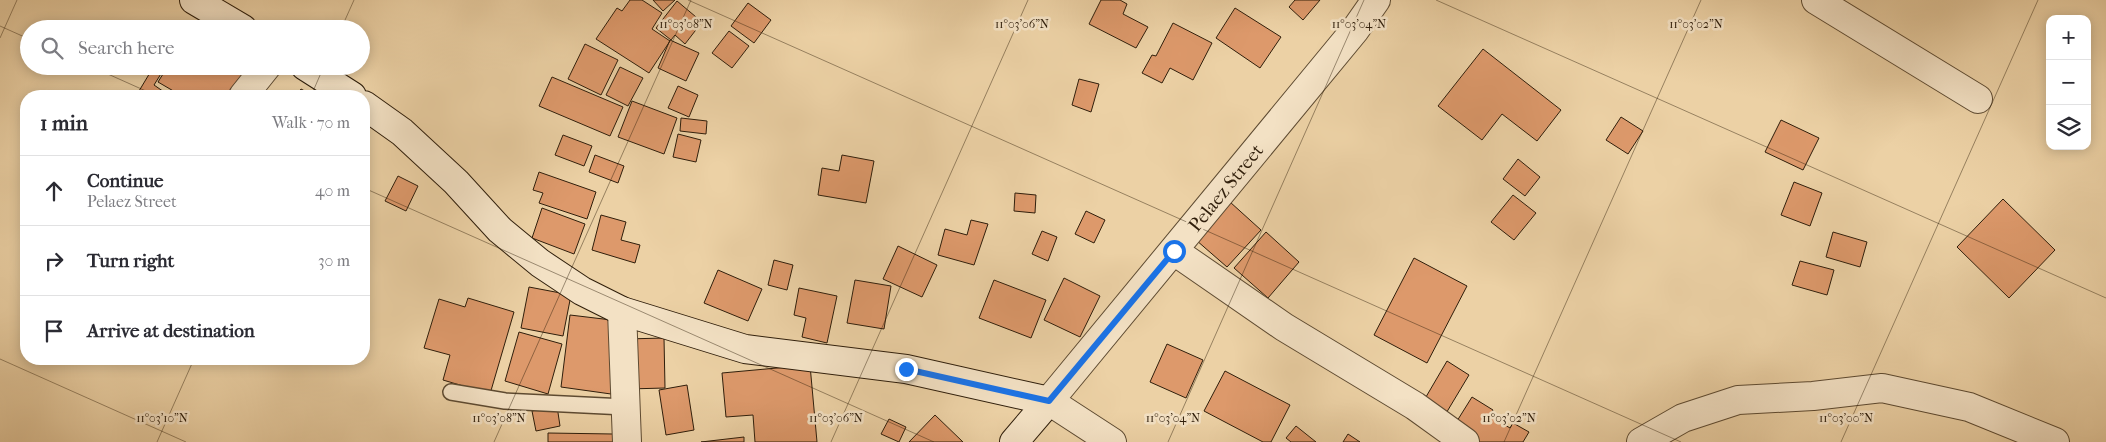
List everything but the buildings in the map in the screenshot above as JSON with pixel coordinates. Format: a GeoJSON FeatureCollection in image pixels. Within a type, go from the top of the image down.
{"type":"FeatureCollection","features":[{"type":"Feature","properties":{"kind":"street"},"geometry":{"type":"LineString","coordinates":[[194,0],[228,20]]}},
{"type":"Feature","properties":{"kind":"street","name":"Pelaez Street"},"geometry":{"type":"LineString","coordinates":[[1014,442],[1355,30],[1376,0]]}},
{"type":"Feature","properties":{"kind":"street"},"geometry":{"type":"LineString","coordinates":[[1816,0],[1978,98]]}},
{"type":"Feature","properties":{"kind":"street"},"geometry":{"type":"LineString","coordinates":[[248,90],[260,75]]}},
{"type":"Feature","properties":{"kind":"street"},"geometry":{"type":"LineString","coordinates":[[319,75],[343,90]]}},
{"type":"Feature","properties":{"kind":"street"},"geometry":{"type":"LineString","coordinates":[[370,109],[402,132],[456,182],[500,230],[533,258],[582,291],[622,311],[745,349],[906,369],[1049,401],[1112,442]]}},
{"type":"Feature","properties":{"kind":"street"},"geometry":{"type":"LineString","coordinates":[[1174,251],[1284,327],[1415,406],[1465,442]]}},
{"type":"Feature","properties":{"kind":"street"},"geometry":{"type":"LineString","coordinates":[[622,311],[627,442]]}},
{"type":"Feature","properties":{"kind":"street"},"geometry":{"type":"LineString","coordinates":[[1641,442],[1683,418],[1738,400],[1813,396],[1882,388],[1969,407],[2055,442]]}},
{"type":"Feature","properties":{"kind":"lane"},"geometry":{"type":"LineString","coordinates":[[451,392],[505,401],[625,407]]}},
{"type":"Feature","properties":{"kind":"route"},"geometry":{"type":"LineString","coordinates":[[906,369],[1049,401],[1174,251]]}}]}
